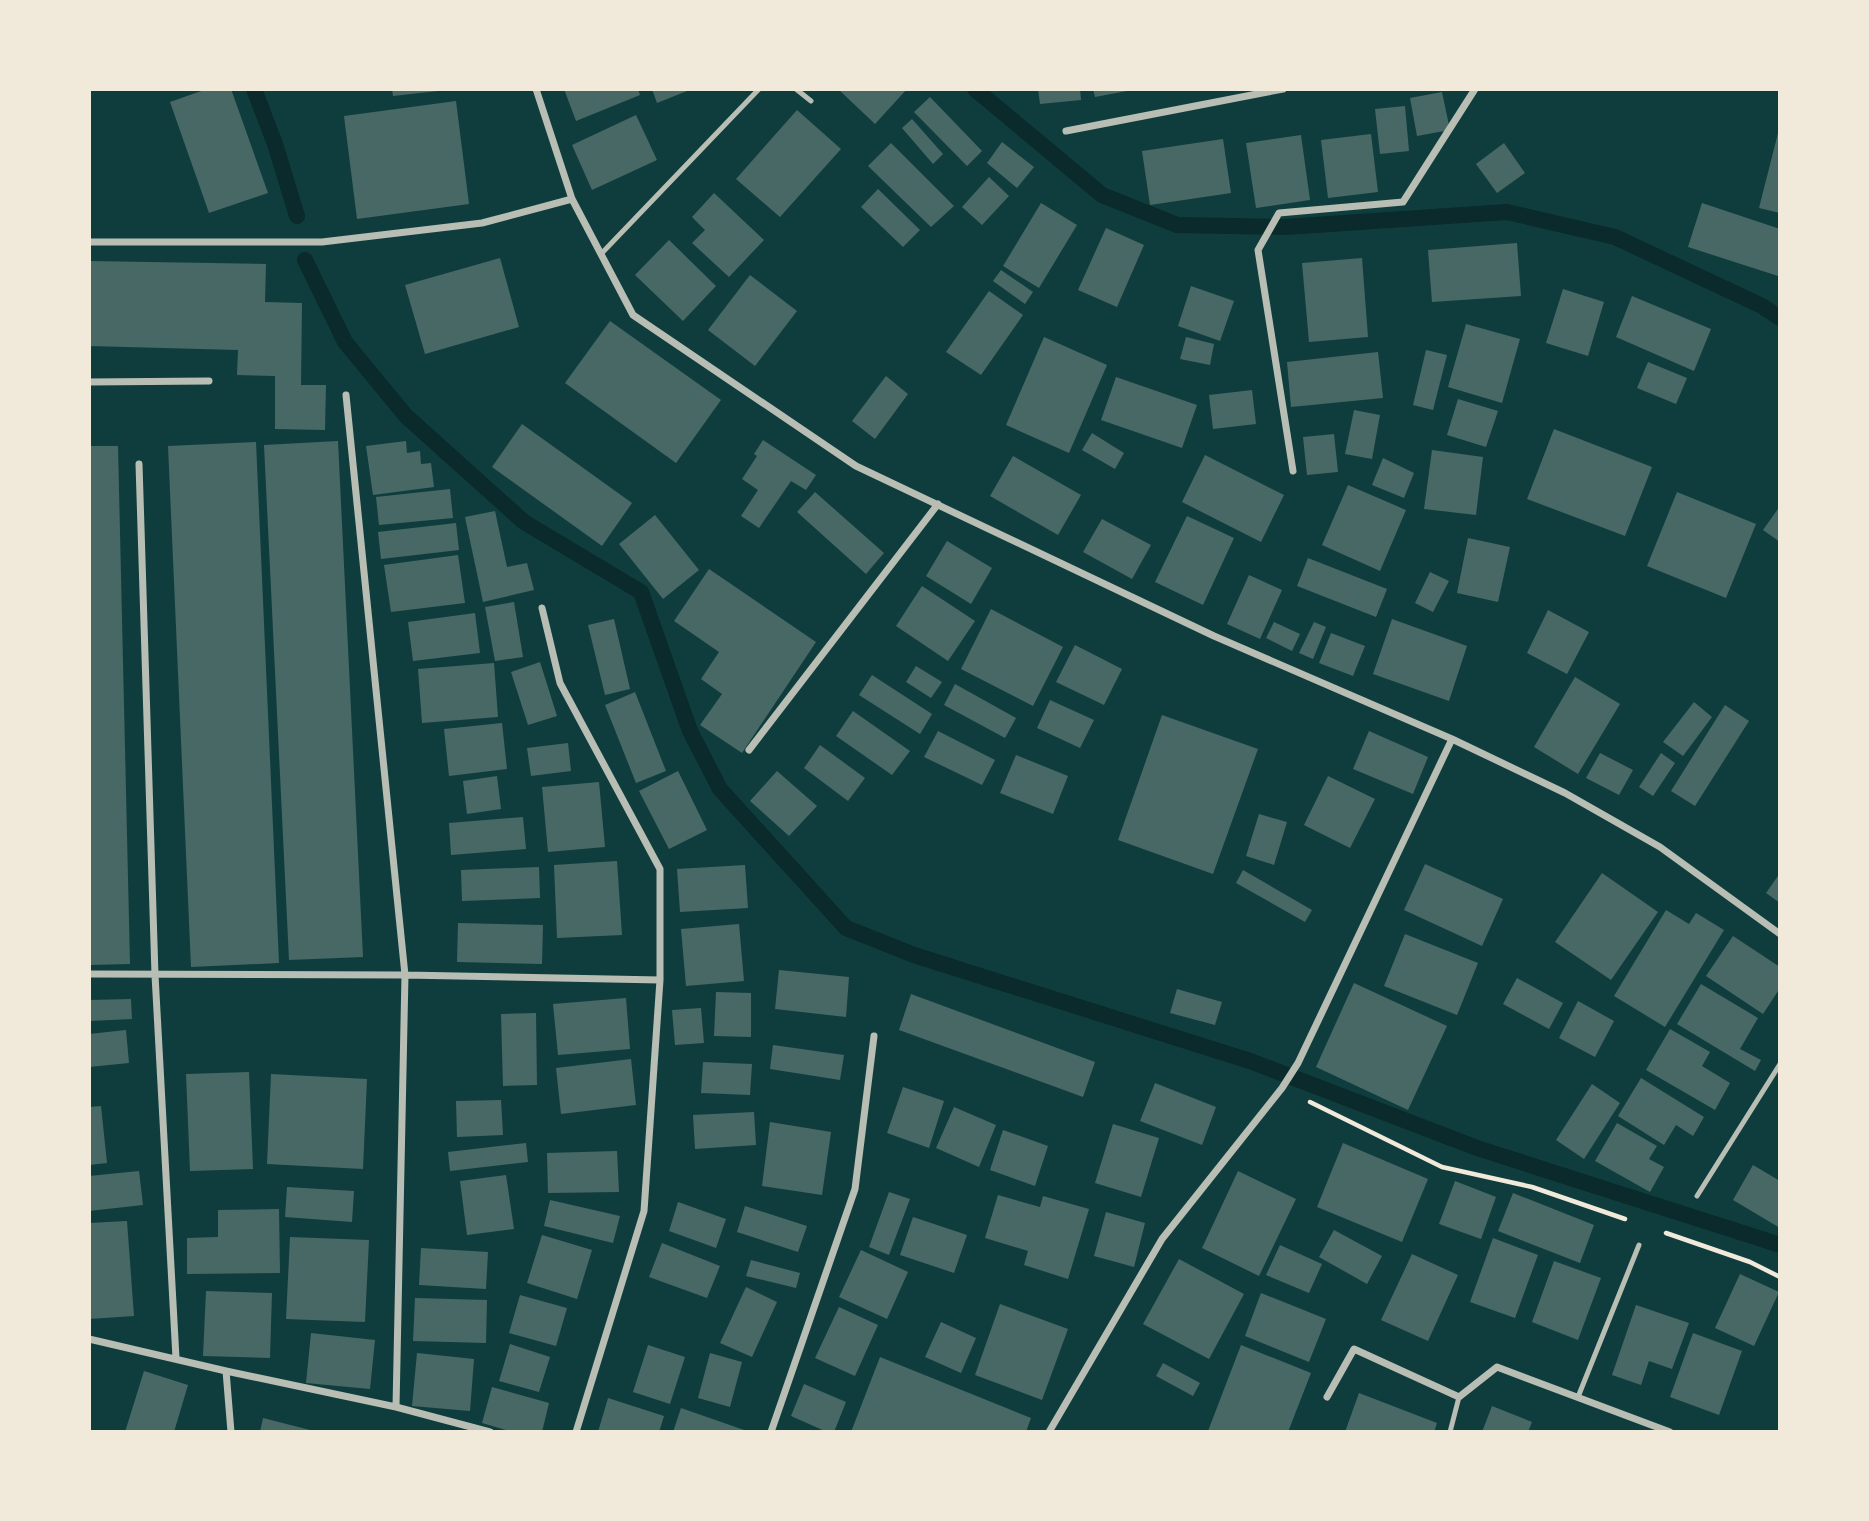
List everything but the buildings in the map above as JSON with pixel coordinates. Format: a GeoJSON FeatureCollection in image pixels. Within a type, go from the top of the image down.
{"type":"FeatureCollection","features":[{"type":"Feature","properties":{"kind":"street"},"geometry":{"type":"LineString","coordinates":[[536,89],[572,199],[633,316],[856,466],[1214,636],[1452,740],[1565,793],[1660,847],[1780,934]]}},
{"type":"Feature","properties":{"kind":"street"},"geometry":{"type":"LineString","coordinates":[[1066,131],[1283,89]]}},
{"type":"Feature","properties":{"kind":"street"},"geometry":{"type":"LineString","coordinates":[[1293,471],[1258,250],[1279,213],[1403,202],[1475,89]]}},
{"type":"Feature","properties":{"kind":"street"},"geometry":{"type":"LineString","coordinates":[[89,242],[322,243],[482,223],[572,199]]}},
{"type":"Feature","properties":{"kind":"street"},"geometry":{"type":"LineString","coordinates":[[89,382],[209,381]]}},
{"type":"Feature","properties":{"kind":"street"},"geometry":{"type":"LineString","coordinates":[[346,395],[405,975],[396,1408]]}},
{"type":"Feature","properties":{"kind":"street"},"geometry":{"type":"LineString","coordinates":[[139,464],[155,975],[176,1359]]}},
{"type":"Feature","properties":{"kind":"street"},"geometry":{"type":"LineString","coordinates":[[749,750],[938,504]]}},
{"type":"Feature","properties":{"kind":"street"},"geometry":{"type":"LineString","coordinates":[[542,608],[560,683],[660,869],[660,980],[644,1211],[576,1432]]}},
{"type":"Feature","properties":{"kind":"street"},"geometry":{"type":"LineString","coordinates":[[1049,1432],[1162,1239],[1282,1088],[1298,1063],[1452,740]]}},
{"type":"Feature","properties":{"kind":"street"},"geometry":{"type":"LineString","coordinates":[[89,975],[405,975],[660,980]]}},
{"type":"Feature","properties":{"kind":"street"},"geometry":{"type":"LineString","coordinates":[[771,1432],[855,1189],[874,1036]]}},
{"type":"Feature","properties":{"kind":"street"},"geometry":{"type":"LineString","coordinates":[[89,1339],[396,1408],[490,1432]]}},
{"type":"Feature","properties":{"kind":"street"},"geometry":{"type":"LineString","coordinates":[[1327,1397],[1354,1349],[1459,1397],[1497,1367],[1670,1432]]}},
{"type":"Feature","properties":{"kind":"street"},"geometry":{"type":"LineString","coordinates":[[226,1371],[231,1432]]}},
{"type":"Feature","properties":{"kind":"lane"},"geometry":{"type":"LineString","coordinates":[[601,254],[759,89]]}},
{"type":"Feature","properties":{"kind":"lane"},"geometry":{"type":"LineString","coordinates":[[796,89],[811,101]]}},
{"type":"Feature","properties":{"kind":"lane"},"geometry":{"type":"LineString","coordinates":[[1697,1196],[1780,1064]]}},
{"type":"Feature","properties":{"kind":"lane"},"geometry":{"type":"LineString","coordinates":[[1578,1397],[1639,1245]]}},
{"type":"Feature","properties":{"kind":"lane"},"geometry":{"type":"LineString","coordinates":[[1450,1432],[1459,1397]]}},
{"type":"Feature","properties":{"kind":"path"},"geometry":{"type":"LineString","coordinates":[[1282,1088],[1442,1167],[1532,1187],[1635,1222]]}},
{"type":"Feature","properties":{"kind":"path"},"geometry":{"type":"LineString","coordinates":[[1660,1231],[1750,1262],[1780,1276]]}},
{"type":"Feature","properties":{"kind":"waterway"},"geometry":{"type":"LineString","coordinates":[[254,89],[275,144],[297,216]]}},
{"type":"Feature","properties":{"kind":"waterway"},"geometry":{"type":"LineString","coordinates":[[975,89],[1102,195],[1177,225],[1285,227],[1507,212],[1615,237],[1762,306],[1780,318]]}},
{"type":"Feature","properties":{"kind":"waterway"},"geometry":{"type":"LineString","coordinates":[[305,260],[345,342],[406,416],[524,522],[641,592],[690,731],[720,789],[846,928],[914,955],[1250,1061],[1477,1148],[1780,1245]]}}]}
